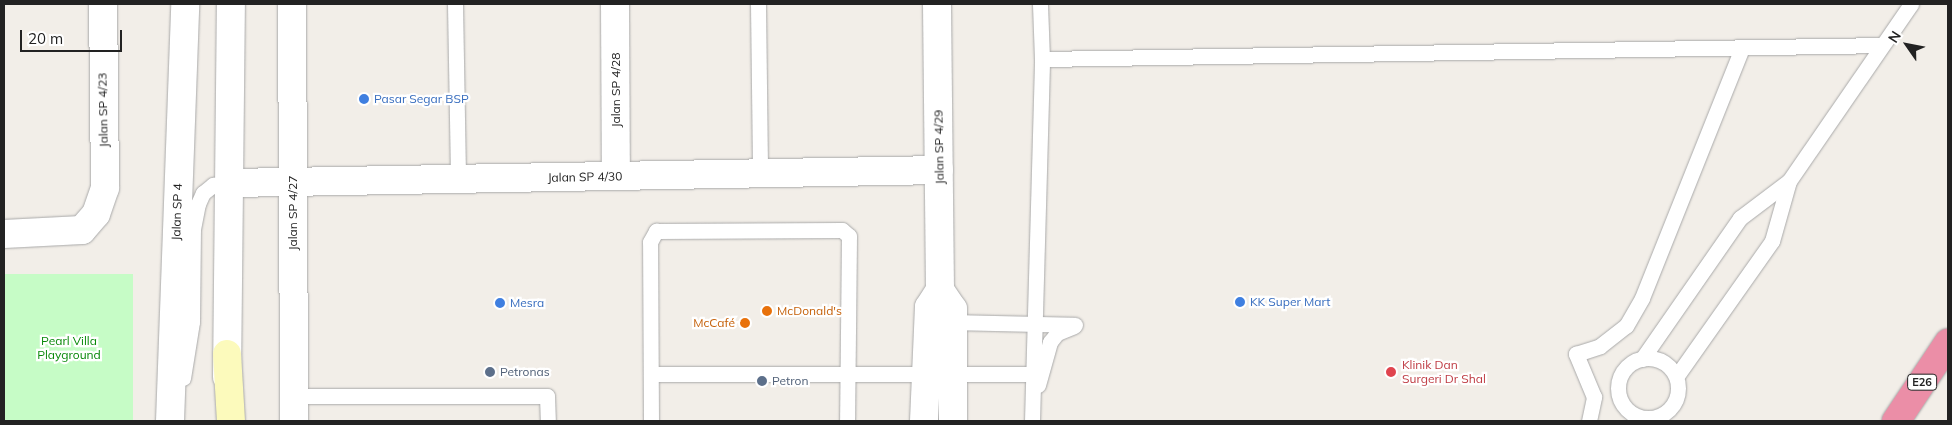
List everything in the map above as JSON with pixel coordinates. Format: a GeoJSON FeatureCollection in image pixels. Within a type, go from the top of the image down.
{"type":"FeatureCollection","features":[{"type":"Feature","properties":{"kind":"highway","name":"E26"},"geometry":{"type":"LineString","coordinates":[[1896,421],[1948,343]]}},
{"type":"Feature","properties":{"kind":"main road"},"geometry":{"type":"LineString","coordinates":[[227,354],[231,421]]}},
{"type":"Feature","properties":{"kind":"street","name":"Jalan SP 4/23"},"geometry":{"type":"LineString","coordinates":[[4,234],[82,230],[96,214],[105,188],[103,4]]}},
{"type":"Feature","properties":{"kind":"street","name":"Jalan SP 4"},"geometry":{"type":"LineString","coordinates":[[170,421],[185,4]]}},
{"type":"Feature","properties":{"kind":"street"},"geometry":{"type":"LineString","coordinates":[[226,421],[231,183],[231,4]]}},
{"type":"Feature","properties":{"kind":"street","name":"Jalan SP 4/27"},"geometry":{"type":"LineString","coordinates":[[292,4],[294,409]]}},
{"type":"Feature","properties":{"kind":"street","name":"Jalan SP 4/28"},"geometry":{"type":"LineString","coordinates":[[615,4],[616,176]]}},
{"type":"Feature","properties":{"kind":"street","name":"Jalan SP 4/29"},"geometry":{"type":"LineString","coordinates":[[937,4],[940,290],[952,309],[940,322]]}},
{"type":"Feature","properties":{"kind":"street","name":"Jalan SP 4/30"},"geometry":{"type":"LineString","coordinates":[[231,183],[939,170]]}},
{"type":"Feature","properties":{"kind":"street"},"geometry":{"type":"LineString","coordinates":[[940,322],[953,374],[953,421]]}},
{"type":"Feature","properties":{"kind":"street"},"geometry":{"type":"LineString","coordinates":[[924,421],[926,374],[940,322]]}},
{"type":"Feature","properties":{"kind":"lane"},"geometry":{"type":"LineString","coordinates":[[455,4],[458,179]]}},
{"type":"Feature","properties":{"kind":"lane"},"geometry":{"type":"LineString","coordinates":[[758,4],[760,173]]}},
{"type":"Feature","properties":{"kind":"lane"},"geometry":{"type":"LineString","coordinates":[[1032,421],[1042,59],[1040,4]]}},
{"type":"Feature","properties":{"kind":"lane"},"geometry":{"type":"LineString","coordinates":[[1788,181],[1772,241],[1676,377],[1677,397],[1664,413],[1645,418],[1622,416],[1618,384],[1626,368],[1642,359],[1740,218],[1788,181],[1911,4]]}},
{"type":"Feature","properties":{"kind":"lane"},"geometry":{"type":"LineString","coordinates":[[1042,59],[1882,46]]}},
{"type":"Feature","properties":{"kind":"lane"},"geometry":{"type":"LineString","coordinates":[[1589,421],[1594,397],[1576,354],[1600,346],[1626,326],[1642,298],[1742,48]]}},
{"type":"Feature","properties":{"kind":"lane"},"geometry":{"type":"LineString","coordinates":[[176,421],[192,322],[193,229],[198,204],[203,193],[213,185],[231,183]]}},
{"type":"Feature","properties":{"kind":"lane"},"geometry":{"type":"LineString","coordinates":[[651,421],[650,242],[656,231],[842,230],[849,236],[847,421]]}},
{"type":"Feature","properties":{"kind":"lane"},"geometry":{"type":"LineString","coordinates":[[940,322],[1075,325],[1057,333],[1050,342],[1032,403]]}},
{"type":"Feature","properties":{"kind":"lane"},"geometry":{"type":"LineString","coordinates":[[1642,359],[1662,362],[1676,377]]}},
{"type":"Feature","properties":{"kind":"lane"},"geometry":{"type":"LineString","coordinates":[[651,374],[1033,374]]}},
{"type":"Feature","properties":{"kind":"lane"},"geometry":{"type":"LineString","coordinates":[[294,409],[548,396],[548,421]]}},
{"type":"Feature","properties":{"kind":"green space","name":"Pearl Villa Playground"},"geometry":{"type":"Polygon","coordinates":[[[4,274],[133,274],[133,421],[4,421],[4,274]]]}},
{"type":"Feature","properties":{"kind":"place","name":"Pasar Segar BSP"},"geometry":{"type":"Point","coordinates":[364,99]}},
{"type":"Feature","properties":{"kind":"place","name":"KK Super Mart"},"geometry":{"type":"Point","coordinates":[1240,302]}},
{"type":"Feature","properties":{"kind":"place","name":"Mesra"},"geometry":{"type":"Point","coordinates":[500,303]}},
{"type":"Feature","properties":{"kind":"place","name":"McDonald's"},"geometry":{"type":"Point","coordinates":[767,311]}},
{"type":"Feature","properties":{"kind":"place","name":"McCafé"},"geometry":{"type":"Point","coordinates":[745,323]}},
{"type":"Feature","properties":{"kind":"place","name":"Petronas"},"geometry":{"type":"Point","coordinates":[490,372]}},
{"type":"Feature","properties":{"kind":"place","name":"Klinik Dan Surgeri Dr Shal"},"geometry":{"type":"Point","coordinates":[1391,372]}},
{"type":"Feature","properties":{"kind":"place","name":"Petron"},"geometry":{"type":"Point","coordinates":[762,381]}}]}
